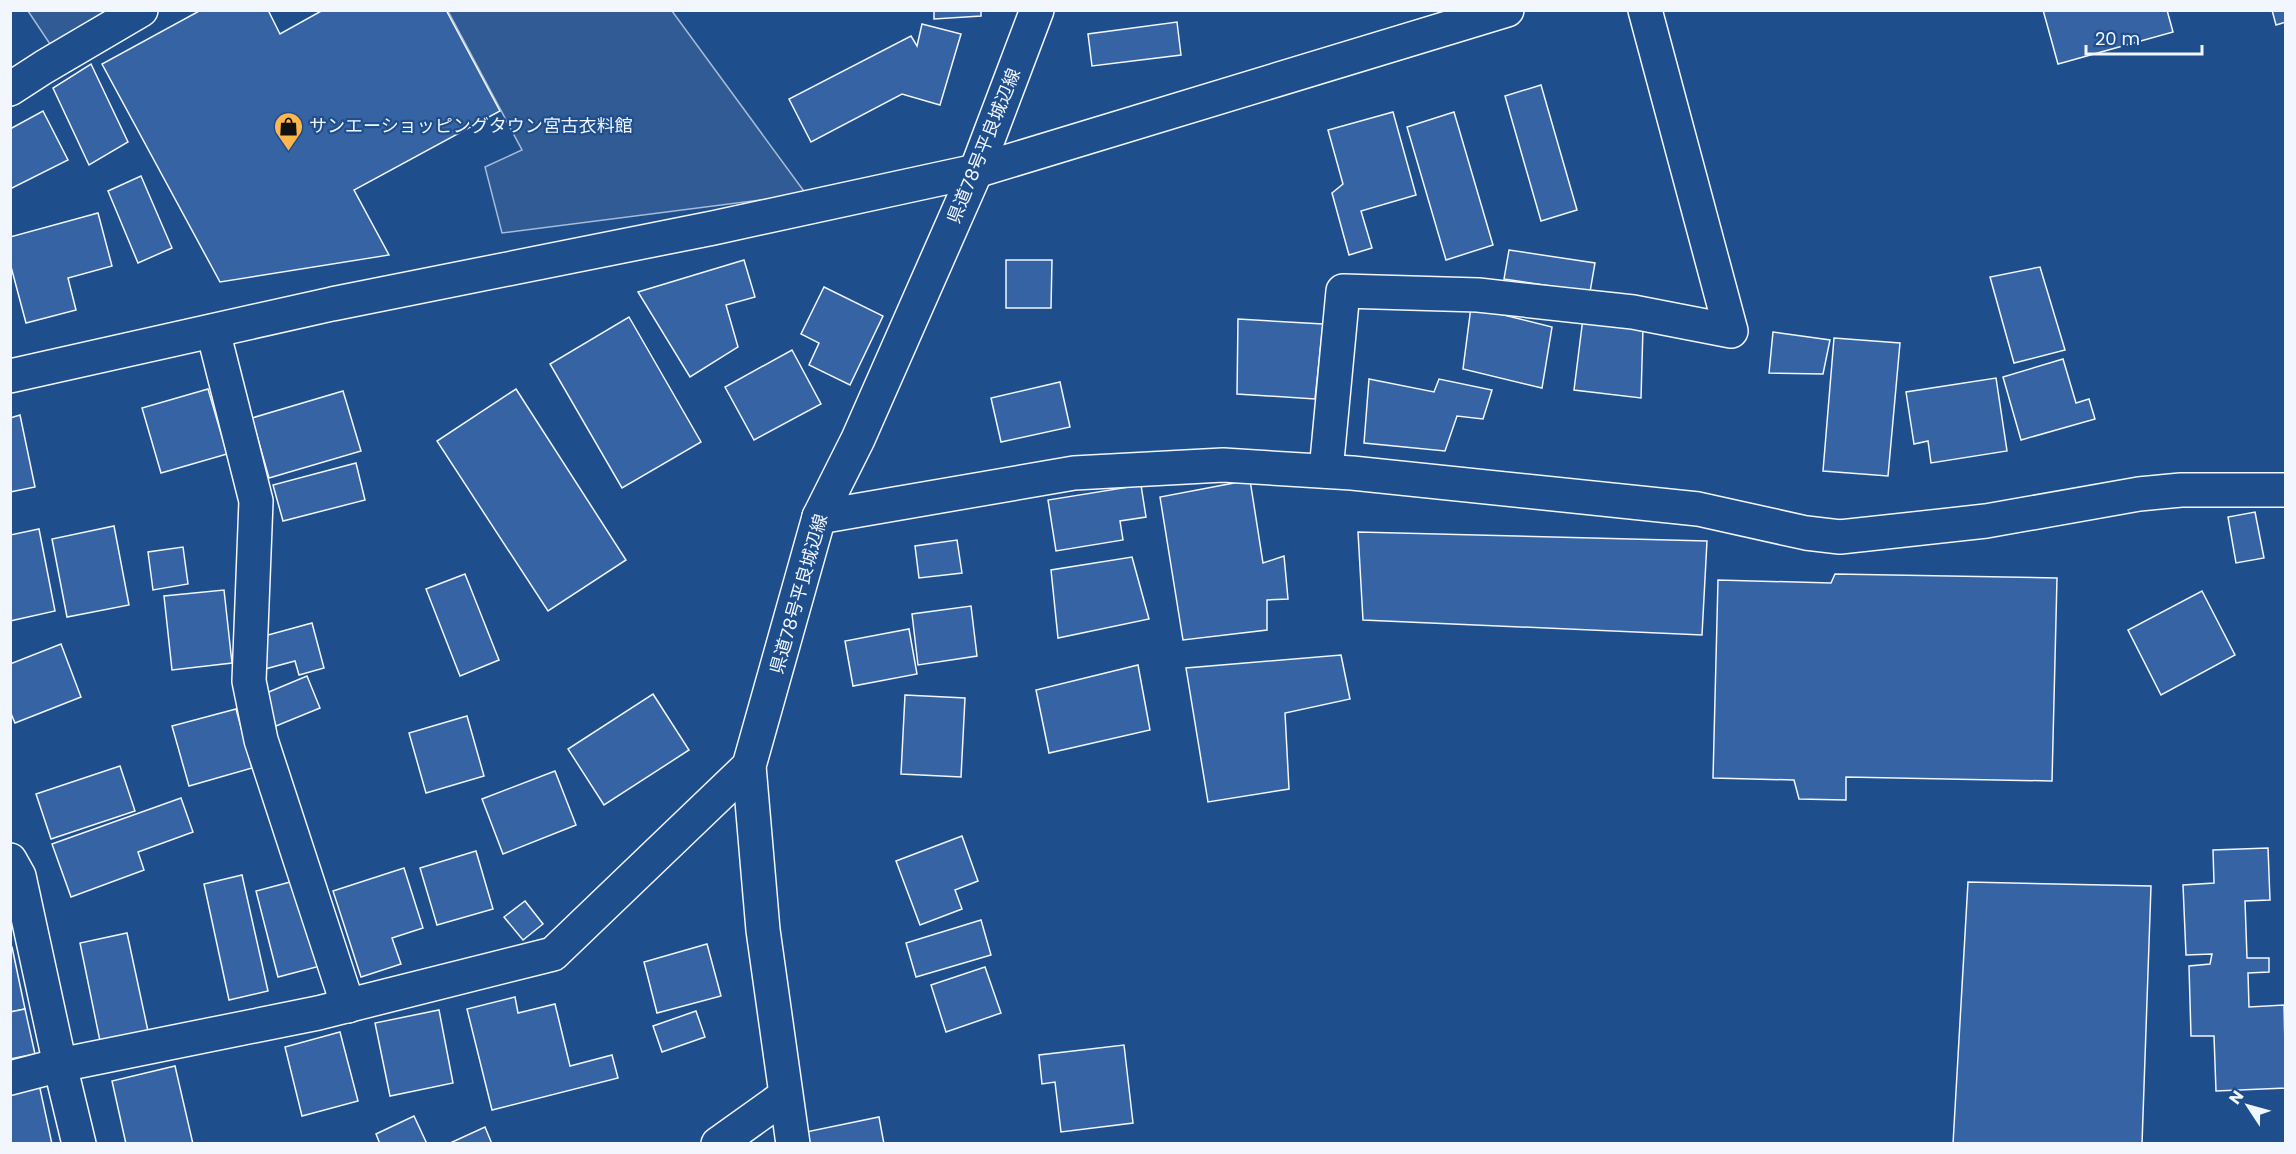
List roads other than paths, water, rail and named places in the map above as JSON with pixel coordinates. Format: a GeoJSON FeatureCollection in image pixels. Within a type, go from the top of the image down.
{"type":"FeatureCollection","features":[{"type":"Feature","properties":{"kind":"street"},"geometry":{"type":"LineString","coordinates":[[10,89],[141,10]]}},
{"type":"Feature","properties":{"kind":"street","name":"県道78号平良城辺線"},"geometry":{"type":"LineString","coordinates":[[793,1143],[763,930],[749,766],[819,517],[858,439],[976,171],[1037,10]]}},
{"type":"Feature","properties":{"kind":"street"},"geometry":{"type":"LineString","coordinates":[[10,376],[332,304],[725,226],[976,171],[1507,10]]}},
{"type":"Feature","properties":{"kind":"street"},"geometry":{"type":"LineString","coordinates":[[1326,471],[1342,291],[1490,296],[1633,312],[1731,331],[1645,10]]}},
{"type":"Feature","properties":{"kind":"street"},"geometry":{"type":"LineString","coordinates":[[213,331],[256,501],[249,681],[258,728],[348,1006]]}},
{"type":"Feature","properties":{"kind":"street"},"geometry":{"type":"LineString","coordinates":[[819,517],[1074,473],[1223,465],[1326,471],[1698,509],[1806,533],[1840,537],[1986,521],[2139,494],[2181,490],[2286,490]]}},
{"type":"Feature","properties":{"kind":"street"},"geometry":{"type":"LineString","coordinates":[[10,1078],[60,1065],[348,1006],[553,954],[749,766]]}},
{"type":"Feature","properties":{"kind":"street"},"geometry":{"type":"LineString","coordinates":[[10,860],[18,876],[79,1143]]}},
{"type":"Feature","properties":{"kind":"street"},"geometry":{"type":"LineString","coordinates":[[718,1143],[785,1096]]}},
{"type":"Feature","properties":{"kind":"place","name":"サンエーショッピングタウン宮古衣料館"},"geometry":{"type":"Point","coordinates":[288,152]}}]}
